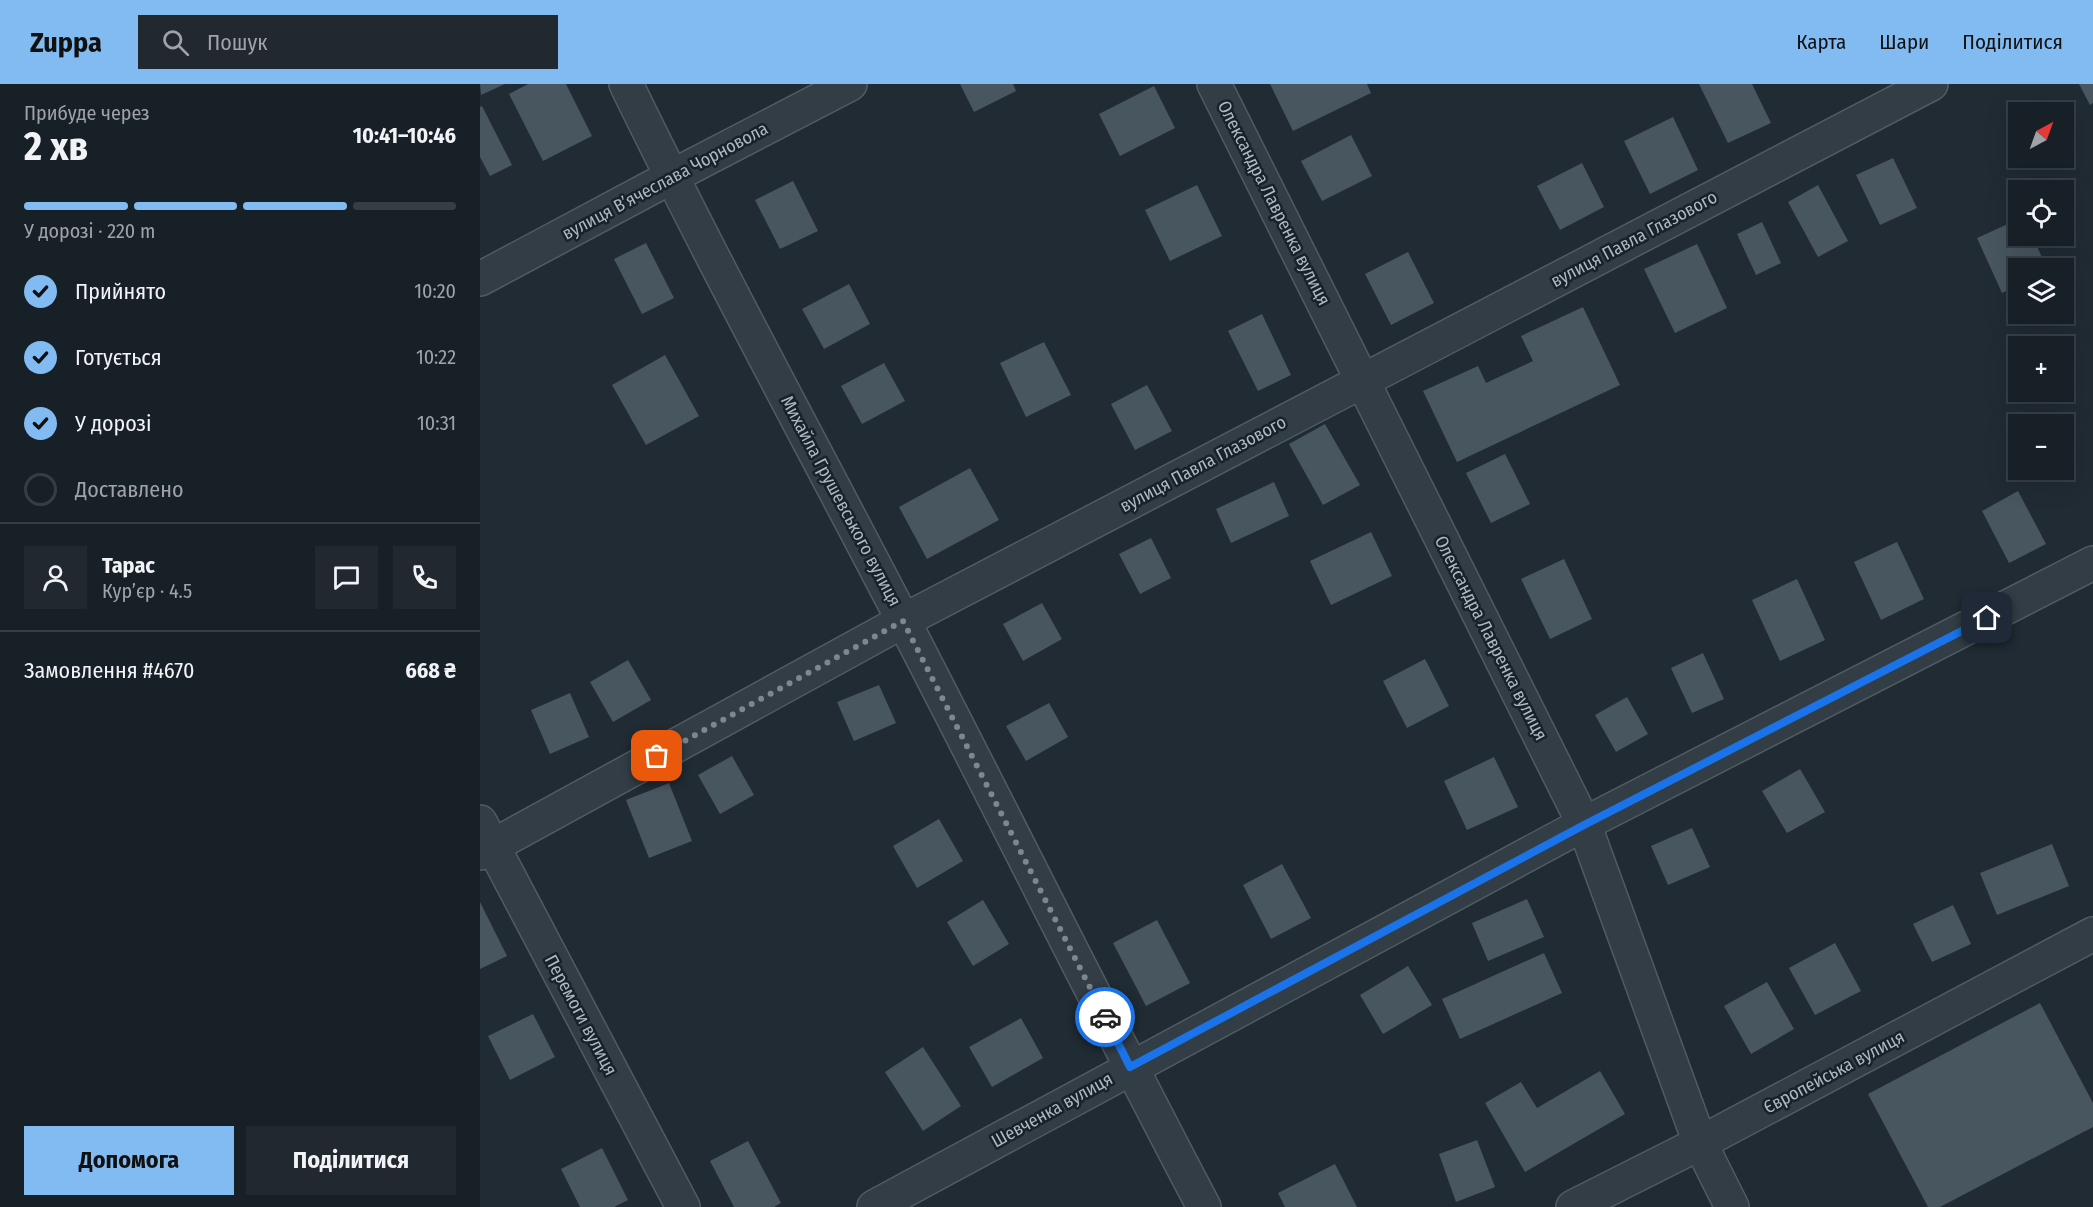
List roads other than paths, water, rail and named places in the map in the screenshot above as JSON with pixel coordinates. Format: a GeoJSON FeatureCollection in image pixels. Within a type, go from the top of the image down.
{"type":"FeatureCollection","features":[{"type":"Feature","properties":{"kind":"street","name":"Михайла Грушевського вулиця"},"geometry":{"type":"LineString","coordinates":[[626,84],[671,177],[903,621],[1130,1067],[1204,1207]]}},
{"type":"Feature","properties":{"kind":"street","name":"вулиця В’ячеслава Чорновола"},"geometry":{"type":"LineString","coordinates":[[480,279],[850,84]]}},
{"type":"Feature","properties":{"kind":"street","name":"Олександра Лавренка вулиця"},"geometry":{"type":"LineString","coordinates":[[1214,84],[1584,825],[1700,1143],[1732,1207]]}},
{"type":"Feature","properties":{"kind":"street","name":"вулиця Павла Глазового"},"geometry":{"type":"LineString","coordinates":[[484,840],[1931,84]]}},
{"type":"Feature","properties":{"kind":"street","name":"Шевченка вулиця"},"geometry":{"type":"LineString","coordinates":[[874,1207],[1130,1067],[1584,825],[2093,563]]}},
{"type":"Feature","properties":{"kind":"street","name":"Перемоги вулиця"},"geometry":{"type":"LineString","coordinates":[[484,840],[683,1207]]}},
{"type":"Feature","properties":{"kind":"street","name":"Європейська вулиця"},"geometry":{"type":"LineString","coordinates":[[1573,1207],[1700,1143],[2093,934]]}}]}
